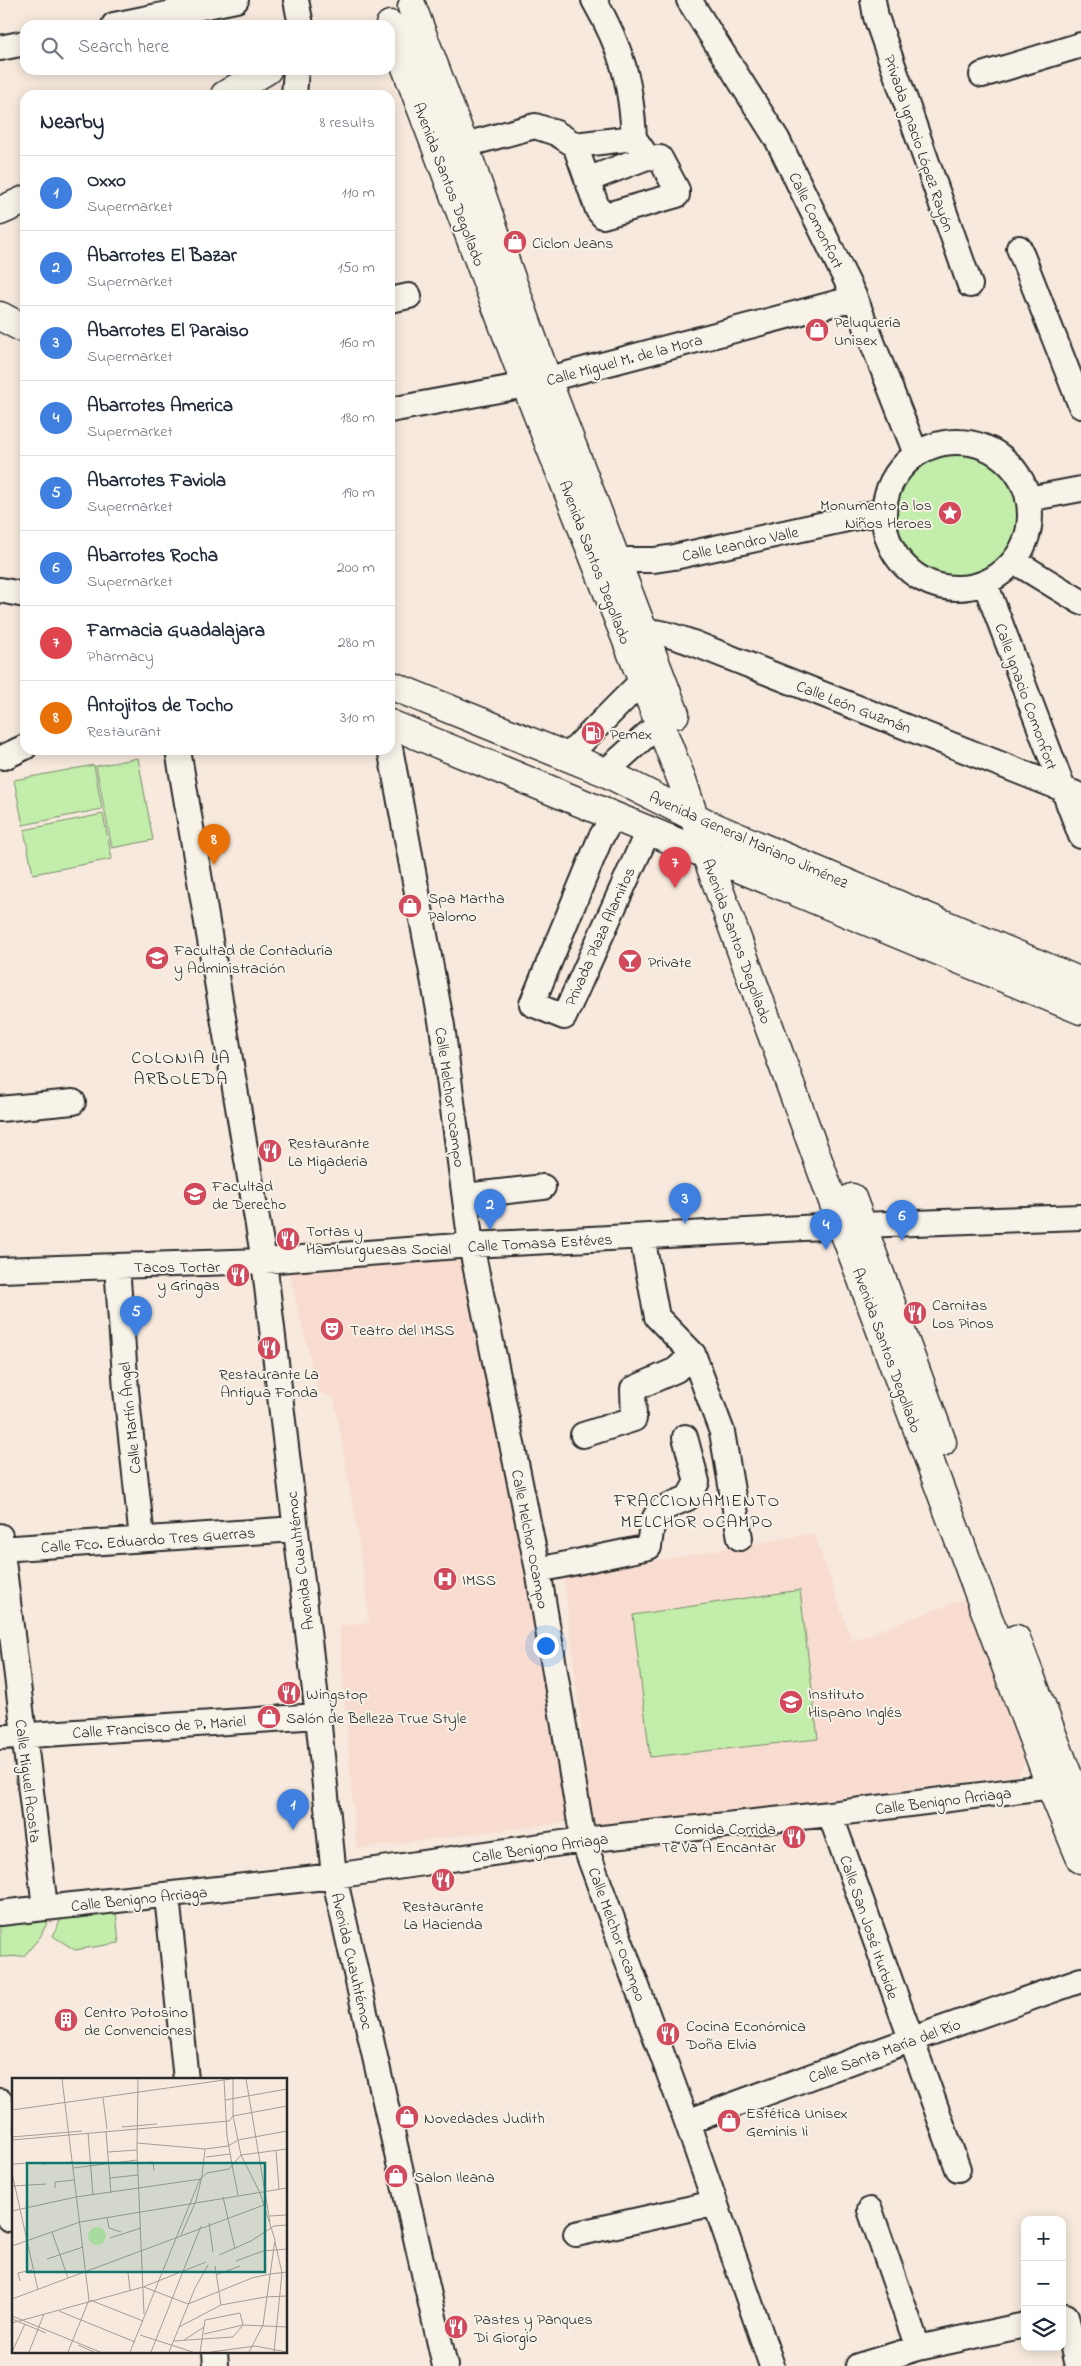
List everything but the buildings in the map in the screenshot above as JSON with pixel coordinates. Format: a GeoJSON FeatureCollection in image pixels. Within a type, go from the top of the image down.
{"type":"FeatureCollection","features":[{"type":"Feature","properties":{"kind":"main road"},"geometry":{"type":"LineString","coordinates":[[390,20],[422,4]]}},
{"type":"Feature","properties":{"kind":"main road","name":"Avenida Santos Degollado"},"geometry":{"type":"LineString","coordinates":[[422,4],[536,383]]}},
{"type":"Feature","properties":{"kind":"main road","name":"Avenida Santos Degollado"},"geometry":{"type":"LineString","coordinates":[[395,49],[536,383],[634,632],[705,822],[706,854],[1068,1784],[1081,1810]]}},
{"type":"Feature","properties":{"kind":"main road"},"geometry":{"type":"LineString","coordinates":[[233,90],[259,75]]}},
{"type":"Feature","properties":{"kind":"main road"},"geometry":{"type":"LineString","coordinates":[[0,211],[20,202]]}},
{"type":"Feature","properties":{"kind":"main road","name":"Avenida Santos Degollado"},"geometry":{"type":"LineString","coordinates":[[634,632],[642,681],[659,724],[705,822],[731,866],[851,1225]]}},
{"type":"Feature","properties":{"kind":"main road","name":"Avenida General Mariano Jiménez"},"geometry":{"type":"LineString","coordinates":[[395,688],[605,772],[705,822],[1081,982]]}},
{"type":"Feature","properties":{"kind":"main road","name":"Avenida General Mariano Jiménez"},"geometry":{"type":"LineString","coordinates":[[395,726],[649,829],[731,866],[1081,1010]]}},
{"type":"Feature","properties":{"kind":"main road","name":"Avenida Santos Degollado"},"geometry":{"type":"LineString","coordinates":[[1068,1784],[1081,1859]]}},
{"type":"Feature","properties":{"kind":"street"},"geometry":{"type":"LineString","coordinates":[[138,20],[236,0]]}},
{"type":"Feature","properties":{"kind":"street"},"geometry":{"type":"LineString","coordinates":[[296,0],[300,20]]}},
{"type":"Feature","properties":{"kind":"street"},"geometry":{"type":"LineString","coordinates":[[594,0],[621,55],[640,148]]}},
{"type":"Feature","properties":{"kind":"street","name":"Calle Comonfort"},"geometry":{"type":"LineString","coordinates":[[689,0],[777,139],[855,298],[916,454]]}},
{"type":"Feature","properties":{"kind":"street","name":"Privada Ignacio López Rayón"},"geometry":{"type":"LineString","coordinates":[[873,0],[876,17],[970,285]]}},
{"type":"Feature","properties":{"kind":"street"},"geometry":{"type":"LineString","coordinates":[[0,48],[20,44]]}},
{"type":"Feature","properties":{"kind":"street"},"geometry":{"type":"LineString","coordinates":[[982,75],[1081,45]]}},
{"type":"Feature","properties":{"kind":"street"},"geometry":{"type":"LineString","coordinates":[[294,90],[296,75]]}},
{"type":"Feature","properties":{"kind":"street"},"geometry":{"type":"LineString","coordinates":[[464,148],[476,142],[535,126],[556,133],[575,145],[640,148],[660,158],[677,190],[677,195],[603,216],[598,210],[575,145]]}},
{"type":"Feature","properties":{"kind":"street"},"geometry":{"type":"LineString","coordinates":[[587,180],[640,148]]}},
{"type":"Feature","properties":{"kind":"street"},"geometry":{"type":"LineString","coordinates":[[1019,248],[1081,406]]}},
{"type":"Feature","properties":{"kind":"street","name":"Calle Miguel M. de la Mora"},"geometry":{"type":"LineString","coordinates":[[395,409],[536,383],[855,298]]}},
{"type":"Feature","properties":{"kind":"street"},"geometry":{"type":"LineString","coordinates":[[959,442],[981,446],[1002,458],[1019,476],[1028,499],[1030,519],[1026,538],[1014,561],[1002,572],[985,583],[956,588],[939,586],[918,577],[901,562],[892,548],[886,532],[884,512],[888,491],[899,470],[916,454],[937,445],[959,442]]}},
{"type":"Feature","properties":{"kind":"street"},"geometry":{"type":"LineString","coordinates":[[1028,499],[1081,489]]}},
{"type":"Feature","properties":{"kind":"street","name":"Calle Leandro Valle"},"geometry":{"type":"LineString","coordinates":[[606,561],[674,557],[884,512]]}},
{"type":"Feature","properties":{"kind":"street"},"geometry":{"type":"LineString","coordinates":[[1014,561],[1081,602]]}},
{"type":"Feature","properties":{"kind":"street","name":"Calle Ignacio Comonfort"},"geometry":{"type":"LineString","coordinates":[[985,583],[1071,791],[1081,836]]}},
{"type":"Feature","properties":{"kind":"street"},"geometry":{"type":"LineString","coordinates":[[0,590],[20,594]]}},
{"type":"Feature","properties":{"kind":"street","name":"Calle León Guzmán"},"geometry":{"type":"LineString","coordinates":[[634,632],[663,632],[1071,791]]}},
{"type":"Feature","properties":{"kind":"street"},"geometry":{"type":"LineString","coordinates":[[567,756],[642,681]]}},
{"type":"Feature","properties":{"kind":"street"},"geometry":{"type":"LineString","coordinates":[[605,772],[659,724]]}},
{"type":"Feature","properties":{"kind":"street","name":"Avenida Cuauhtémoc"},"geometry":{"type":"LineString","coordinates":[[179,755],[264,1261],[318,1716],[334,1876],[445,2366]]}},
{"type":"Feature","properties":{"kind":"street","name":"Calle Melchor Ocampo"},"geometry":{"type":"LineString","coordinates":[[391,755],[442,1026],[471,1245],[538,1570],[584,1840],[716,2203],[772,2366]]}},
{"type":"Feature","properties":{"kind":"street","name":"Privada Plaza Alamitos"},"geometry":{"type":"LineString","coordinates":[[614,815],[600,838],[532,1004],[564,1017],[649,829]]}},
{"type":"Feature","properties":{"kind":"street"},"geometry":{"type":"LineString","coordinates":[[0,1109],[73,1102]]}},
{"type":"Feature","properties":{"kind":"street"},"geometry":{"type":"LineString","coordinates":[[464,1196],[543,1186]]}},
{"type":"Feature","properties":{"kind":"street","name":"Calle Tomasa Estéves"},"geometry":{"type":"LineString","coordinates":[[0,1270],[264,1261],[471,1245],[851,1225],[1081,1217]]}},
{"type":"Feature","properties":{"kind":"street"},"geometry":{"type":"LineString","coordinates":[[642,1236],[657,1317],[693,1354],[722,1432],[740,1538]]}},
{"type":"Feature","properties":{"kind":"street","name":"Calle Martín Ángel"},"geometry":{"type":"LineString","coordinates":[[117,1266],[126,1390],[142,1539]]}},
{"type":"Feature","properties":{"kind":"street"},"geometry":{"type":"LineString","coordinates":[[583,1435],[634,1419],[633,1389],[676,1370],[693,1354]]}},
{"type":"Feature","properties":{"kind":"street"},"geometry":{"type":"LineString","coordinates":[[538,1570],[649,1547],[652,1520],[661,1509],[688,1498],[697,1482],[685,1437]]}},
{"type":"Feature","properties":{"kind":"street","name":"Calle Fco. Eduardo Tres Guerras"},"geometry":{"type":"LineString","coordinates":[[1,1545],[142,1539],[296,1529]]}},
{"type":"Feature","properties":{"kind":"street","name":"Calle Miguel Acosta"},"geometry":{"type":"LineString","coordinates":[[1,1545],[11,1736],[46,1907]]}},
{"type":"Feature","properties":{"kind":"street","name":"Calle Francisco de P. Mariel"},"geometry":{"type":"LineString","coordinates":[[11,1736],[318,1716]]}},
{"type":"Feature","properties":{"kind":"street","name":"Calle Benigno Arriaga"},"geometry":{"type":"LineString","coordinates":[[0,1913],[334,1876],[584,1840],[830,1814],[1068,1784]]}},
{"type":"Feature","properties":{"kind":"street","name":"Calle San José Iturbide"},"geometry":{"type":"LineString","coordinates":[[830,1814],[958,2169]]}},
{"type":"Feature","properties":{"kind":"street"},"geometry":{"type":"LineString","coordinates":[[167,1896],[186,2078]]}},
{"type":"Feature","properties":{"kind":"street","name":"Calle Santa María del Río"},"geometry":{"type":"LineString","coordinates":[[687,2122],[910,2040],[1081,1980]]}},
{"type":"Feature","properties":{"kind":"street"},"geometry":{"type":"LineString","coordinates":[[0,2101],[9,2219]]}},
{"type":"Feature","properties":{"kind":"street"},"geometry":{"type":"LineString","coordinates":[[576,2234],[716,2203]]}},
{"type":"Feature","properties":{"kind":"street"},"geometry":{"type":"LineString","coordinates":[[870,2210],[918,2348]]}},
{"type":"Feature","properties":{"kind":"street"},"geometry":{"type":"LineString","coordinates":[[1070,2315],[1077,2366]]}},
{"type":"Feature","properties":{"kind":"street"},"geometry":{"type":"LineString","coordinates":[[858,2366],[918,2348],[1021,2326]]}},
{"type":"Feature","properties":{"kind":"shaded area","name":"IMSS"},"geometry":{"type":"Polygon","coordinates":[[[468,1257],[573,1821],[356,1849],[339,1626],[369,1622],[358,1535],[334,1398],[318,1392],[289,1272],[351,1266],[391,1258],[468,1257]]]}},
{"type":"Feature","properties":{"kind":"shaded area","name":"Instituto Hispano Inglés"},"geometry":{"type":"Polygon","coordinates":[[[814,1533],[852,1641],[966,1598],[1025,1763],[1018,1775],[593,1830],[564,1577],[814,1533]]]}},
{"type":"Feature","properties":{"kind":"green space"},"geometry":{"type":"Polygon","coordinates":[[[958,450],[982,455],[993,460],[1003,468],[1011,478],[1016,489],[1021,513],[1016,537],[1011,548],[1003,558],[993,566],[982,571],[958,576],[934,571],[923,566],[913,558],[905,548],[900,537],[895,513],[900,489],[905,478],[913,468],[923,460],[934,455],[958,450]]]}},
{"type":"Feature","properties":{"kind":"green space"},"geometry":{"type":"Polygon","coordinates":[[[138,758],[153,840],[112,848],[96,766],[138,758]]]}},
{"type":"Feature","properties":{"kind":"green space"},"geometry":{"type":"Polygon","coordinates":[[[94,765],[102,809],[23,825],[14,780],[94,765]]]}},
{"type":"Feature","properties":{"kind":"green space"},"geometry":{"type":"Polygon","coordinates":[[[103,814],[112,859],[33,874],[24,830],[103,814]]]}},
{"type":"Feature","properties":{"kind":"green space"},"geometry":{"type":"Polygon","coordinates":[[[800,1590],[818,1739],[650,1757],[633,1615],[800,1590]]]}},
{"type":"Feature","properties":{"kind":"green space"},"geometry":{"type":"Polygon","coordinates":[[[116,1911],[119,1943],[75,1950],[53,1936],[62,1916],[116,1911]]]}},
{"type":"Feature","properties":{"kind":"green space"},"geometry":{"type":"Polygon","coordinates":[[[50,1917],[40,1937],[24,1956],[0,1957],[0,1923],[50,1917]]]}},
{"type":"Feature","properties":{"kind":"place","name":"Ciclon Jeans"},"geometry":{"type":"Point","coordinates":[515,242]}},
{"type":"Feature","properties":{"kind":"place","name":"Peluquería Unisex"},"geometry":{"type":"Point","coordinates":[817,330]}},
{"type":"Feature","properties":{"kind":"place","name":"Monumento a los Niños Heroes"},"geometry":{"type":"Point","coordinates":[950,513]}},
{"type":"Feature","properties":{"kind":"place","name":"Pemex"},"geometry":{"type":"Point","coordinates":[593,733]}},
{"type":"Feature","properties":{"kind":"place","name":"Antojitos de Tocho"},"geometry":{"type":"Point","coordinates":[214,865]}},
{"type":"Feature","properties":{"kind":"place","name":"Farmacia Guadalajara"},"geometry":{"type":"Point","coordinates":[675,888]}},
{"type":"Feature","properties":{"kind":"place","name":"Spa Martha Palomo"},"geometry":{"type":"Point","coordinates":[410,906]}},
{"type":"Feature","properties":{"kind":"place","name":"Facultad de Contaduría y Administración"},"geometry":{"type":"Point","coordinates":[157,958]}},
{"type":"Feature","properties":{"kind":"place","name":"Private"},"geometry":{"type":"Point","coordinates":[630,961]}},
{"type":"Feature","properties":{"kind":"place","name":"Restaurante La Migaderia"},"geometry":{"type":"Point","coordinates":[270,1151]}},
{"type":"Feature","properties":{"kind":"place","name":"Facultad de Derecho"},"geometry":{"type":"Point","coordinates":[195,1194]}},
{"type":"Feature","properties":{"kind":"place","name":"Abarrotes El Paraiso"},"geometry":{"type":"Point","coordinates":[685,1224]}},
{"type":"Feature","properties":{"kind":"place","name":"Abarrotes El Bazar"},"geometry":{"type":"Point","coordinates":[490,1230]}},
{"type":"Feature","properties":{"kind":"place","name":"Tortas y Hamburguesas Social"},"geometry":{"type":"Point","coordinates":[288,1239]}},
{"type":"Feature","properties":{"kind":"place","name":"Abarrotes Rocha"},"geometry":{"type":"Point","coordinates":[902,1241]}},
{"type":"Feature","properties":{"kind":"place","name":"Abarrotes America"},"geometry":{"type":"Point","coordinates":[826,1250]}},
{"type":"Feature","properties":{"kind":"place","name":"Tacos Tortar y Gringas"},"geometry":{"type":"Point","coordinates":[238,1275]}},
{"type":"Feature","properties":{"kind":"place","name":"Carnitas Los Pinos"},"geometry":{"type":"Point","coordinates":[915,1313]}},
{"type":"Feature","properties":{"kind":"place","name":"Teatro del IMSS"},"geometry":{"type":"Point","coordinates":[332,1329]}},
{"type":"Feature","properties":{"kind":"place","name":"Abarrotes Faviola"},"geometry":{"type":"Point","coordinates":[136,1337]}},
{"type":"Feature","properties":{"kind":"place","name":"Restaurante La Antigua Fonda"},"geometry":{"type":"Point","coordinates":[269,1348]}},
{"type":"Feature","properties":{"kind":"place","name":"IMSS"},"geometry":{"type":"Point","coordinates":[445,1579]}},
{"type":"Feature","properties":{"kind":"place","name":"Wingstop"},"geometry":{"type":"Point","coordinates":[289,1693]}},
{"type":"Feature","properties":{"kind":"place","name":"Instituto Hispano Inglés"},"geometry":{"type":"Point","coordinates":[791,1702]}},
{"type":"Feature","properties":{"kind":"place","name":"Salón de Belleza True Style"},"geometry":{"type":"Point","coordinates":[269,1717]}},
{"type":"Feature","properties":{"kind":"place","name":"Oxxo"},"geometry":{"type":"Point","coordinates":[293,1830]}},
{"type":"Feature","properties":{"kind":"place","name":"Comida Corrida Te Va A Encantar"},"geometry":{"type":"Point","coordinates":[794,1837]}},
{"type":"Feature","properties":{"kind":"place","name":"Restaurante La Hacienda"},"geometry":{"type":"Point","coordinates":[443,1880]}},
{"type":"Feature","properties":{"kind":"place","name":"Centro Potosino de Convenciones"},"geometry":{"type":"Point","coordinates":[66,2020]}},
{"type":"Feature","properties":{"kind":"place","name":"Cocina Económica Doña Elvia"},"geometry":{"type":"Point","coordinates":[668,2034]}},
{"type":"Feature","properties":{"kind":"place","name":"Novedades Judith"},"geometry":{"type":"Point","coordinates":[407,2117]}},
{"type":"Feature","properties":{"kind":"place","name":"Estética Unisex Geminis Ii"},"geometry":{"type":"Point","coordinates":[729,2121]}},
{"type":"Feature","properties":{"kind":"place","name":"Salon Ileana"},"geometry":{"type":"Point","coordinates":[396,2176]}},
{"type":"Feature","properties":{"kind":"place","name":"Pastes y Panques Di Giorgio"},"geometry":{"type":"Point","coordinates":[456,2327]}},
{"type":"Feature","properties":{"kind":"district","name":"COLONIA LA ARBOLEDA"},"geometry":{"type":"Point","coordinates":[181,1067]}},
{"type":"Feature","properties":{"kind":"district","name":"FRACCIONAMIENTO MELCHOR OCAMPO"},"geometry":{"type":"Point","coordinates":[697,1510]}}]}
